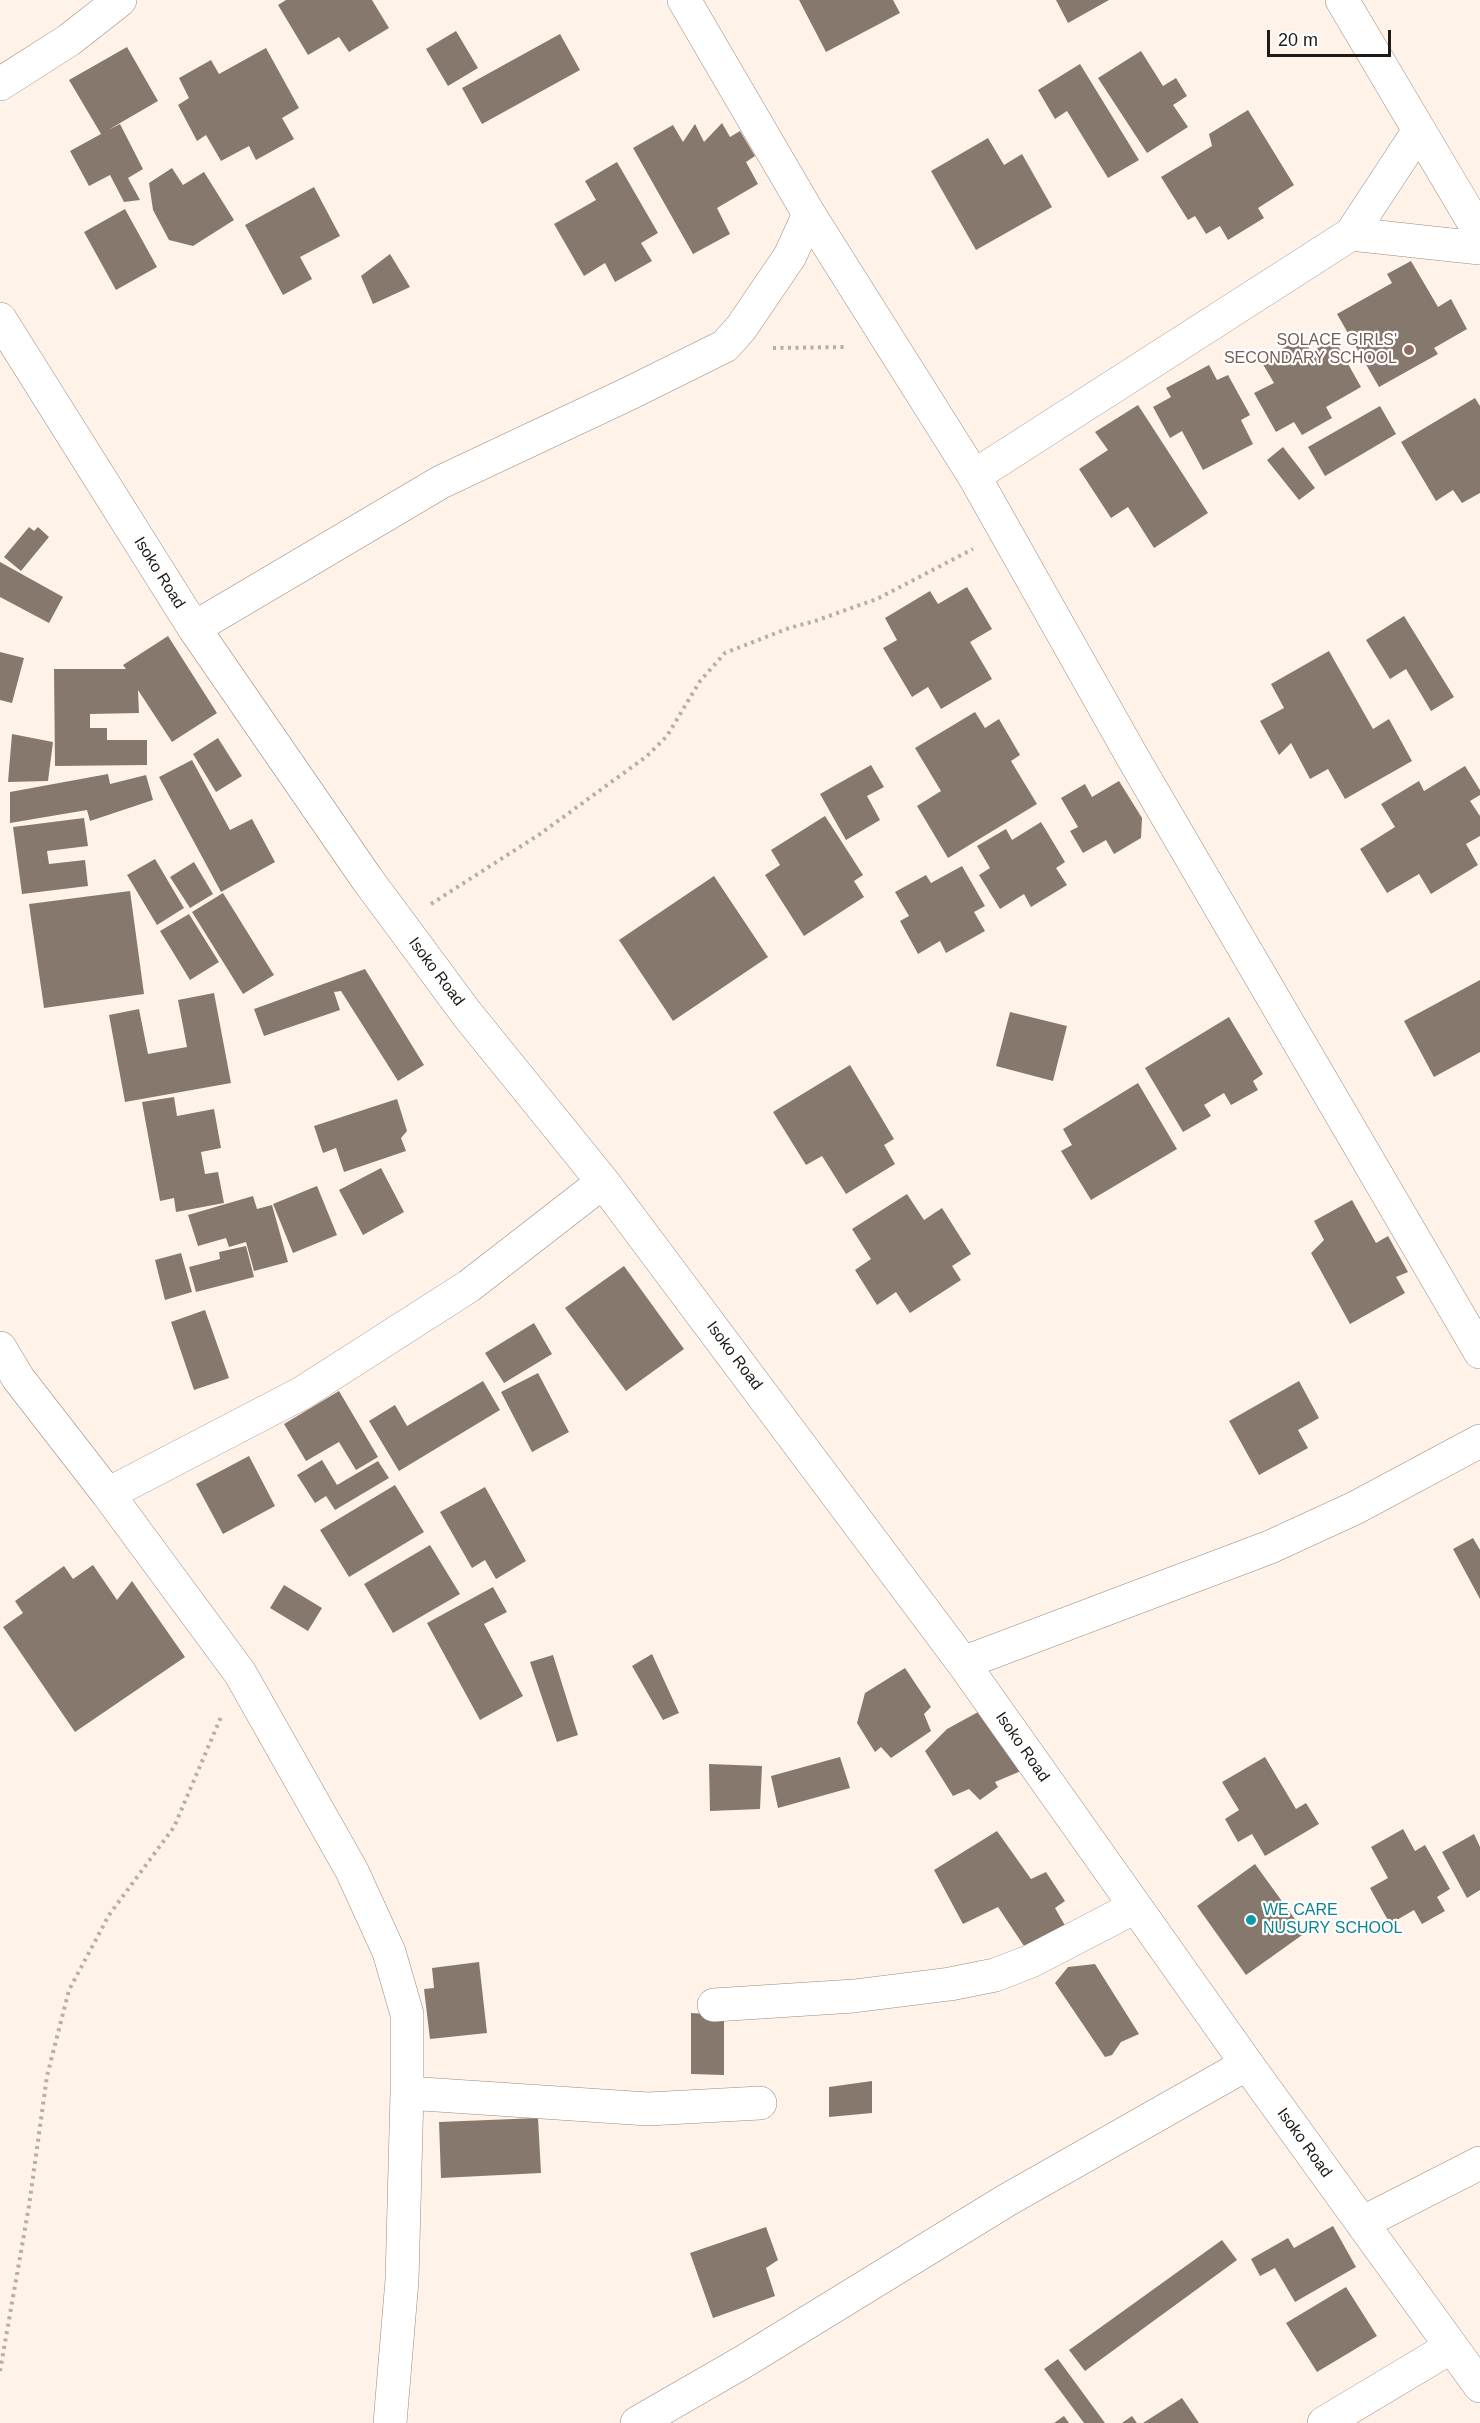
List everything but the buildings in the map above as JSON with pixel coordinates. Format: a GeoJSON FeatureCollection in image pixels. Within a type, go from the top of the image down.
{"type":"FeatureCollection","features":[{"type":"Feature","properties":{"kind":"street"},"geometry":{"type":"LineString","coordinates":[[0,84],[69,40],[120,0]]}},
{"type":"Feature","properties":{"kind":"street"},"geometry":{"type":"LineString","coordinates":[[684,0],[809,214],[889,345],[974,476],[1133,758],[1480,1352]]}},
{"type":"Feature","properties":{"kind":"street"},"geometry":{"type":"LineString","coordinates":[[1342,0],[1418,132],[1480,233]]}},
{"type":"Feature","properties":{"kind":"street"},"geometry":{"type":"LineString","coordinates":[[974,476],[1351,234],[1418,132]]}},
{"type":"Feature","properties":{"kind":"street"},"geometry":{"type":"LineString","coordinates":[[194,628],[441,482],[628,394],[725,345],[741,328],[790,256],[809,214]]}},
{"type":"Feature","properties":{"kind":"street"},"geometry":{"type":"LineString","coordinates":[[1351,234],[1480,248]]}},
{"type":"Feature","properties":{"kind":"street","name":"Isoko Road"},"geometry":{"type":"LineString","coordinates":[[0,320],[194,628],[367,879],[467,1014],[603,1182],[963,1663],[1247,2064],[1480,2386]]}},
{"type":"Feature","properties":{"kind":"street"},"geometry":{"type":"LineString","coordinates":[[108,1494],[302,1393],[469,1286],[603,1182]]}},
{"type":"Feature","properties":{"kind":"street"},"geometry":{"type":"LineString","coordinates":[[0,1348],[18,1378],[108,1494],[240,1673],[352,1871],[389,1952],[407,2014],[402,2280],[390,2423]]}},
{"type":"Feature","properties":{"kind":"street"},"geometry":{"type":"LineString","coordinates":[[963,1663],[1270,1546],[1355,1508],[1480,1441]]}},
{"type":"Feature","properties":{"kind":"street"},"geometry":{"type":"LineString","coordinates":[[714,2005],[854,1996],[950,1984],[995,1975],[1031,1961],[1135,1907]]}},
{"type":"Feature","properties":{"kind":"street"},"geometry":{"type":"LineString","coordinates":[[637,2423],[743,2362],[1007,2200],[1247,2064]]}},
{"type":"Feature","properties":{"kind":"street"},"geometry":{"type":"LineString","coordinates":[[407,2093],[648,2109],[760,2103]]}},
{"type":"Feature","properties":{"kind":"street"},"geometry":{"type":"LineString","coordinates":[[1362,2223],[1480,2163]]}},
{"type":"Feature","properties":{"kind":"street"},"geometry":{"type":"LineString","coordinates":[[1324,2423],[1450,2347]]}},
{"type":"Feature","properties":{"kind":"path"},"geometry":{"type":"LineString","coordinates":[[725,345],[800,349],[889,345]]}},
{"type":"Feature","properties":{"kind":"path"},"geometry":{"type":"LineString","coordinates":[[402,927],[423,909],[540,834],[648,756],[667,736],[700,681],[725,653],[789,628],[877,599],[1005,532]]}},
{"type":"Feature","properties":{"kind":"path"},"geometry":{"type":"LineString","coordinates":[[0,2371],[29,2206],[47,2076],[69,1990],[109,1915],[174,1827],[240,1673]]}},
{"type":"Feature","properties":{"kind":"place","name":"SOLACE GIRLS' SECONDARY SCHOOL"},"geometry":{"type":"Point","coordinates":[1409,350]}},
{"type":"Feature","properties":{"kind":"place","name":"WE CARE NUSURY SCHOOL"},"geometry":{"type":"Point","coordinates":[1251,1920]}}]}
